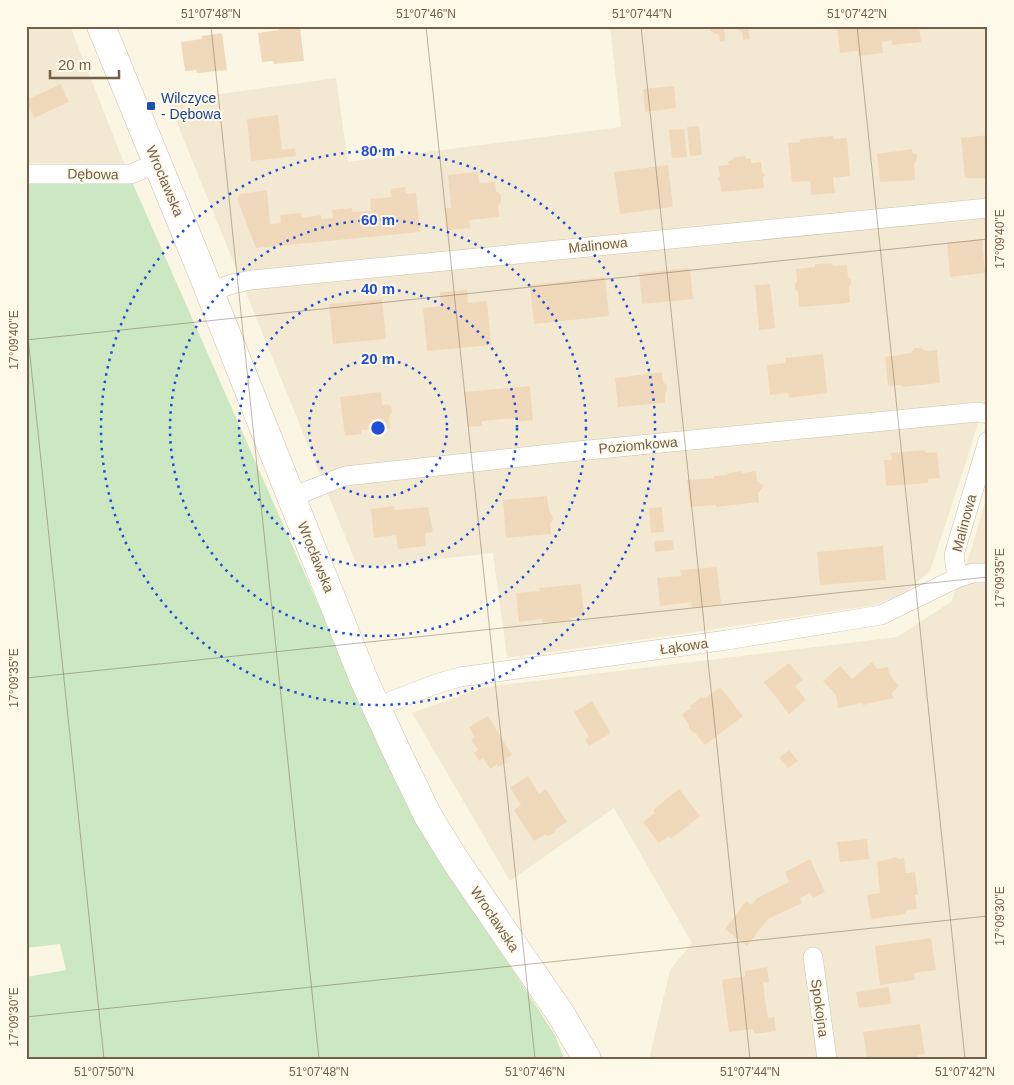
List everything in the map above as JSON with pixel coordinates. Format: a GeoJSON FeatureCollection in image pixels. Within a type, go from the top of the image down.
{"type":"FeatureCollection","features":[{"type":"Feature","properties":{"kind":"street","name":"Wrocławska"},"geometry":{"type":"LineString","coordinates":[[101,26],[376,707],[428,816],[494,919],[562,1016],[587,1059]]}},
{"type":"Feature","properties":{"kind":"street","name":"Dębowa"},"geometry":{"type":"LineString","coordinates":[[26,174],[131,174],[157,163]]}},
{"type":"Feature","properties":{"kind":"street","name":"Malinowa"},"geometry":{"type":"LineString","coordinates":[[210,292],[251,280],[988,208]]}},
{"type":"Feature","properties":{"kind":"street","name":"Poziomkowa"},"geometry":{"type":"LineString","coordinates":[[292,498],[345,476],[978,412],[988,414]]}},
{"type":"Feature","properties":{"kind":"street","name":"Malinowa"},"geometry":{"type":"LineString","coordinates":[[957,578],[954,555],[988,441]]}},
{"type":"Feature","properties":{"kind":"street","name":"Łąkowa"},"geometry":{"type":"LineString","coordinates":[[376,707],[460,677],[727,640],[881,615],[957,578],[988,572]]}},
{"type":"Feature","properties":{"kind":"street","name":"Spokojna"},"geometry":{"type":"LineString","coordinates":[[813,957],[827,1059]]}},
{"type":"Feature","properties":{"kind":"shaded area"},"geometry":{"type":"Polygon","coordinates":[[[26,26],[70,26],[125,165],[26,163],[26,26]]]}},
{"type":"Feature","properties":{"kind":"shaded area"},"geometry":{"type":"Polygon","coordinates":[[[610,26],[988,26],[988,387],[971,447],[930,571],[906,592],[876,605],[507,658],[493,553],[358,568],[168,101],[336,78],[348,162],[621,127],[610,26]]]}},
{"type":"Feature","properties":{"kind":"shaded area"},"geometry":{"type":"Polygon","coordinates":[[[988,491],[988,1059],[649,1059],[670,970],[692,943],[614,808],[510,881],[412,713],[485,687],[897,637],[951,602],[971,551],[988,491]]]}},
{"type":"Feature","properties":{"kind":"green space"},"geometry":{"type":"Polygon","coordinates":[[[26,184],[133,184],[411,815],[555,1035],[564,1059],[26,1059],[26,977],[66,970],[60,944],[26,948],[26,184]]]}},
{"type":"Feature","properties":{"kind":"building"},"geometry":{"type":"Polygon","coordinates":[[[300,26],[304,61],[274,64],[273,61],[262,62],[258,33],[279,30],[278,27],[300,26]]]}},
{"type":"Feature","properties":{"kind":"building"},"geometry":{"type":"Polygon","coordinates":[[[700,26],[724,26],[725,41],[720,42],[719,35],[710,31],[710,28],[700,29],[700,26]]]}},
{"type":"Feature","properties":{"kind":"building"},"geometry":{"type":"Polygon","coordinates":[[[734,26],[748,26],[750,39],[743,40],[742,32],[734,28],[734,26]]]}},
{"type":"Feature","properties":{"kind":"building"},"geometry":{"type":"Polygon","coordinates":[[[837,26],[919,26],[921,42],[892,45],[892,40],[882,42],[883,53],[858,56],[858,51],[840,53],[837,26]]]}},
{"type":"Feature","properties":{"kind":"building"},"geometry":{"type":"Polygon","coordinates":[[[222,33],[227,70],[197,73],[196,70],[185,71],[181,42],[202,39],[202,36],[222,33]]]}},
{"type":"Feature","properties":{"kind":"building"},"geometry":{"type":"Polygon","coordinates":[[[61,84],[69,102],[34,118],[26,100],[61,84]]]}},
{"type":"Feature","properties":{"kind":"building"},"geometry":{"type":"Polygon","coordinates":[[[674,86],[676,108],[645,112],[643,89],[674,86]]]}},
{"type":"Feature","properties":{"kind":"building"},"geometry":{"type":"Polygon","coordinates":[[[278,115],[282,150],[295,148],[296,156],[251,161],[247,119],[278,115]]]}},
{"type":"Feature","properties":{"kind":"building"},"geometry":{"type":"Polygon","coordinates":[[[699,126],[702,155],[690,156],[687,127],[699,126]]]}},
{"type":"Feature","properties":{"kind":"building"},"geometry":{"type":"Polygon","coordinates":[[[684,129],[687,157],[672,158],[669,130],[684,129]]]}},
{"type":"Feature","properties":{"kind":"building"},"geometry":{"type":"Polygon","coordinates":[[[988,135],[988,178],[965,178],[961,138],[988,135]]]}},
{"type":"Feature","properties":{"kind":"building"},"geometry":{"type":"Polygon","coordinates":[[[833,136],[834,139],[847,138],[850,176],[833,178],[835,193],[811,195],[810,181],[792,182],[788,143],[800,142],[800,139],[833,136]]]}},
{"type":"Feature","properties":{"kind":"building"},"geometry":{"type":"Polygon","coordinates":[[[912,149],[912,152],[917,155],[917,160],[914,164],[915,180],[880,182],[877,154],[912,149]]]}},
{"type":"Feature","properties":{"kind":"building"},"geometry":{"type":"Polygon","coordinates":[[[744,156],[747,159],[751,159],[751,163],[761,162],[762,172],[765,175],[763,178],[764,188],[721,192],[720,182],[717,179],[720,176],[718,166],[729,165],[728,161],[735,157],[744,156]]]}},
{"type":"Feature","properties":{"kind":"building"},"geometry":{"type":"Polygon","coordinates":[[[668,165],[673,207],[620,214],[614,172],[668,165]]]}},
{"type":"Feature","properties":{"kind":"building"},"geometry":{"type":"Polygon","coordinates":[[[478,172],[479,183],[495,182],[496,191],[501,195],[501,202],[498,206],[499,217],[469,220],[470,228],[447,230],[445,208],[451,208],[448,175],[478,172]]]}},
{"type":"Feature","properties":{"kind":"building"},"geometry":{"type":"Polygon","coordinates":[[[405,187],[406,194],[416,193],[420,232],[256,248],[237,199],[240,194],[267,190],[270,224],[281,223],[280,215],[301,213],[302,218],[321,215],[321,219],[333,218],[332,210],[352,208],[352,212],[371,211],[370,199],[392,197],[390,189],[405,187]]]}},
{"type":"Feature","properties":{"kind":"building"},"geometry":{"type":"Polygon","coordinates":[[[982,239],[985,273],[950,277],[947,243],[982,239]]]}},
{"type":"Feature","properties":{"kind":"building"},"geometry":{"type":"Polygon","coordinates":[[[832,263],[833,266],[847,265],[848,277],[851,279],[849,287],[850,303],[799,307],[798,291],[795,290],[797,282],[796,269],[815,267],[815,264],[832,263]]]}},
{"type":"Feature","properties":{"kind":"building"},"geometry":{"type":"Polygon","coordinates":[[[690,268],[693,299],[642,304],[639,273],[690,268]]]}},
{"type":"Feature","properties":{"kind":"building"},"geometry":{"type":"Polygon","coordinates":[[[605,277],[609,316],[534,324],[530,285],[605,277]]]}},
{"type":"Feature","properties":{"kind":"building"},"geometry":{"type":"Polygon","coordinates":[[[770,284],[775,328],[759,330],[755,285],[770,284]]]}},
{"type":"Feature","properties":{"kind":"building"},"geometry":{"type":"Polygon","coordinates":[[[467,290],[468,303],[487,301],[491,345],[427,351],[423,308],[441,306],[440,292],[467,290]]]}},
{"type":"Feature","properties":{"kind":"building"},"geometry":{"type":"Polygon","coordinates":[[[382,299],[386,339],[333,344],[329,304],[382,299]]]}},
{"type":"Feature","properties":{"kind":"building"},"geometry":{"type":"Polygon","coordinates":[[[914,348],[921,348],[926,351],[937,350],[940,383],[902,387],[902,385],[888,386],[885,357],[911,353],[914,348]]]}},
{"type":"Feature","properties":{"kind":"building"},"geometry":{"type":"Polygon","coordinates":[[[823,354],[827,393],[789,398],[788,393],[770,395],[767,365],[786,363],[785,358],[823,354]]]}},
{"type":"Feature","properties":{"kind":"building"},"geometry":{"type":"Polygon","coordinates":[[[662,372],[663,382],[667,385],[665,403],[618,407],[615,378],[662,372]]]}},
{"type":"Feature","properties":{"kind":"building"},"geometry":{"type":"Polygon","coordinates":[[[530,386],[533,420],[517,422],[517,418],[482,421],[482,426],[468,427],[464,392],[530,386]]]}},
{"type":"Feature","properties":{"kind":"building"},"geometry":{"type":"Polygon","coordinates":[[[381,392],[382,405],[388,404],[391,407],[392,412],[389,417],[390,429],[361,430],[361,434],[345,436],[340,397],[381,392]]]}},
{"type":"Feature","properties":{"kind":"building"},"geometry":{"type":"Polygon","coordinates":[[[925,450],[925,453],[937,452],[940,478],[928,479],[928,483],[886,486],[884,460],[892,460],[891,453],[925,450]]]}},
{"type":"Feature","properties":{"kind":"building"},"geometry":{"type":"Polygon","coordinates":[[[742,471],[742,473],[756,471],[757,481],[764,486],[758,493],[759,502],[716,507],[716,505],[690,507],[687,480],[714,478],[713,476],[728,475],[727,473],[742,471]]]}},
{"type":"Feature","properties":{"kind":"building"},"geometry":{"type":"Polygon","coordinates":[[[547,496],[549,511],[553,520],[550,524],[551,534],[506,538],[503,500],[547,496]]]}},
{"type":"Feature","properties":{"kind":"building"},"geometry":{"type":"Polygon","coordinates":[[[394,506],[395,510],[428,507],[433,532],[425,533],[426,546],[398,549],[396,535],[374,538],[371,509],[394,506]]]}},
{"type":"Feature","properties":{"kind":"building"},"geometry":{"type":"Polygon","coordinates":[[[662,507],[664,532],[651,533],[649,508],[662,507]]]}},
{"type":"Feature","properties":{"kind":"building"},"geometry":{"type":"Polygon","coordinates":[[[673,540],[674,550],[655,552],[654,541],[673,540]]]}},
{"type":"Feature","properties":{"kind":"building"},"geometry":{"type":"Polygon","coordinates":[[[883,546],[886,580],[820,585],[817,552],[883,546]]]}},
{"type":"Feature","properties":{"kind":"building"},"geometry":{"type":"Polygon","coordinates":[[[717,567],[721,604],[692,608],[691,602],[660,606],[657,578],[681,576],[680,570],[717,567]]]}},
{"type":"Feature","properties":{"kind":"building"},"geometry":{"type":"Polygon","coordinates":[[[581,584],[584,616],[570,618],[571,620],[543,623],[542,619],[519,622],[516,593],[540,591],[539,588],[581,584]]]}},
{"type":"Feature","properties":{"kind":"building"},"geometry":{"type":"Polygon","coordinates":[[[872,662],[877,669],[888,667],[889,674],[899,686],[892,693],[893,698],[863,705],[862,703],[838,708],[836,695],[823,681],[840,666],[852,679],[872,662]]]}},
{"type":"Feature","properties":{"kind":"building"},"geometry":{"type":"Polygon","coordinates":[[[789,663],[803,680],[795,686],[806,700],[789,714],[764,682],[789,663]]]}},
{"type":"Feature","properties":{"kind":"building"},"geometry":{"type":"Polygon","coordinates":[[[720,687],[743,716],[705,745],[692,732],[682,715],[700,698],[704,699],[720,687]]]}},
{"type":"Feature","properties":{"kind":"building"},"geometry":{"type":"Polygon","coordinates":[[[592,701],[611,733],[589,746],[585,740],[589,737],[574,712],[592,701]]]}},
{"type":"Feature","properties":{"kind":"building"},"geometry":{"type":"Polygon","coordinates":[[[488,716],[512,755],[505,759],[507,762],[498,767],[497,764],[490,769],[483,758],[479,761],[474,753],[478,750],[471,739],[475,737],[469,727],[488,716]]]}},
{"type":"Feature","properties":{"kind":"building"},"geometry":{"type":"Polygon","coordinates":[[[789,750],[798,761],[788,768],[779,758],[789,750]]]}},
{"type":"Feature","properties":{"kind":"building"},"geometry":{"type":"Polygon","coordinates":[[[528,776],[539,794],[546,789],[567,822],[549,836],[544,835],[534,841],[514,810],[521,805],[510,788],[528,776]]]}},
{"type":"Feature","properties":{"kind":"building"},"geometry":{"type":"Polygon","coordinates":[[[679,789],[700,816],[671,839],[669,836],[659,843],[643,822],[655,813],[653,810],[679,789]]]}},
{"type":"Feature","properties":{"kind":"building"},"geometry":{"type":"Polygon","coordinates":[[[867,839],[869,859],[840,862],[837,842],[867,839]]]}},
{"type":"Feature","properties":{"kind":"building"},"geometry":{"type":"Polygon","coordinates":[[[896,857],[899,859],[904,858],[906,873],[915,872],[918,895],[915,895],[917,909],[906,910],[906,914],[871,919],[867,895],[880,893],[877,862],[896,857]]]}},
{"type":"Feature","properties":{"kind":"building"},"geometry":{"type":"Polygon","coordinates":[[[810,859],[825,892],[813,898],[810,893],[800,898],[802,903],[768,919],[747,946],[725,929],[746,901],[752,905],[757,898],[789,882],[785,872],[810,859]]]}},
{"type":"Feature","properties":{"kind":"building"},"geometry":{"type":"Polygon","coordinates":[[[931,938],[936,970],[914,973],[915,980],[880,985],[875,946],[931,938]]]}},
{"type":"Feature","properties":{"kind":"building"},"geometry":{"type":"Polygon","coordinates":[[[767,967],[769,982],[763,982],[765,1000],[768,1018],[774,1017],[776,1031],[754,1034],[753,1029],[729,1032],[722,980],[745,976],[745,971],[767,967]]]}},
{"type":"Feature","properties":{"kind":"building"},"geometry":{"type":"Polygon","coordinates":[[[889,987],[891,1004],[859,1008],[856,992],[889,987]]]}},
{"type":"Feature","properties":{"kind":"building"},"geometry":{"type":"Polygon","coordinates":[[[920,1024],[925,1054],[917,1055],[918,1059],[867,1059],[863,1032],[920,1024]]]}},
{"type":"Feature","properties":{"kind":"place","name":"Wilczyce - Dębowa"},"geometry":{"type":"Point","coordinates":[151,106]}}]}
